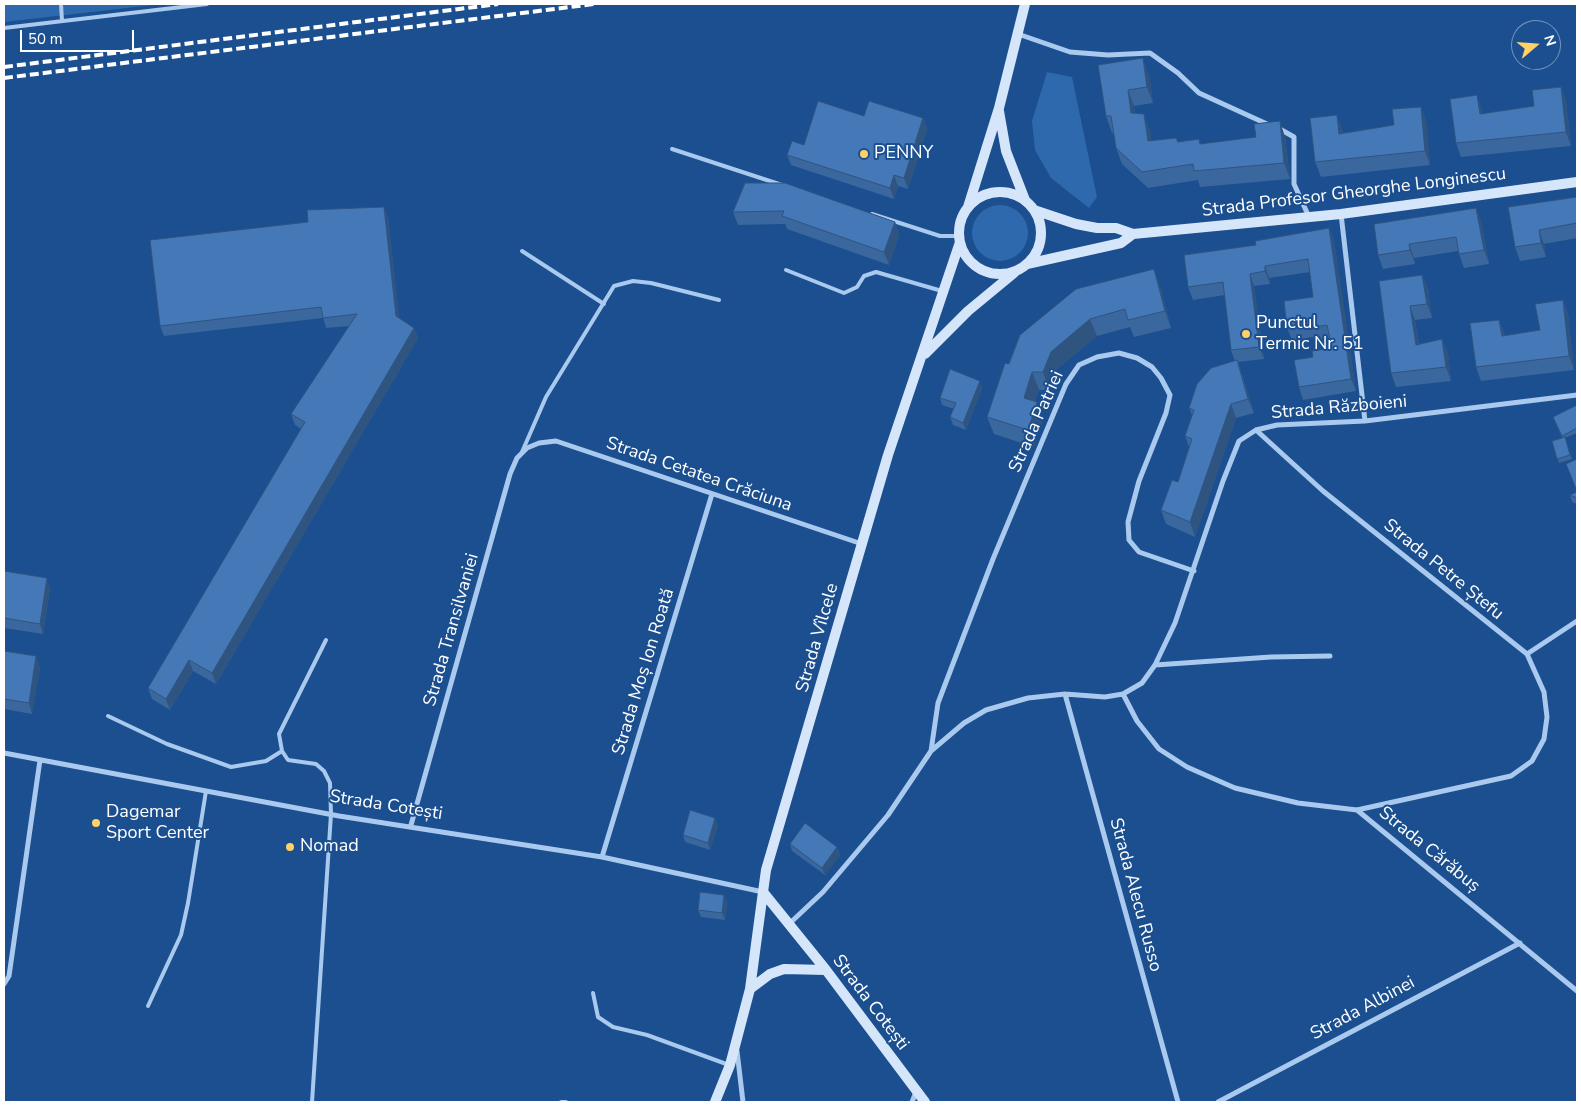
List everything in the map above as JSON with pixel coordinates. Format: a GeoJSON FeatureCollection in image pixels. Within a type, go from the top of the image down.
{"type":"FeatureCollection","features":[{"type":"Feature","properties":{"kind":"main road"},"geometry":{"type":"LineString","coordinates":[[968,208],[977,199],[988,194],[1001,192],[1014,194],[1025,200],[1034,210],[1039,220],[1040,244],[1027,264],[1017,271],[993,274],[982,270],[964,253],[960,239],[960,226],[968,208],[999,108],[1025,4]]}},
{"type":"Feature","properties":{"kind":"main road"},"geometry":{"type":"LineString","coordinates":[[999,108],[1006,151],[1025,200]]}},
{"type":"Feature","properties":{"kind":"main road","name":"Strada Profesor Gheorghe Longinescu"},"geometry":{"type":"LineString","coordinates":[[1034,210],[1076,224],[1097,228],[1116,228],[1133,234],[1341,214],[1577,182]]}},
{"type":"Feature","properties":{"kind":"main road","name":"Strada Profesor Gheorghe Longinescu"},"geometry":{"type":"LineString","coordinates":[[1027,264],[1121,243],[1133,234]]}},
{"type":"Feature","properties":{"kind":"main road","name":"Strada Vîlcele"},"geometry":{"type":"LineString","coordinates":[[715,1102],[730,1065],[750,988],[766,870],[888,455],[923,356],[960,239]]}},
{"type":"Feature","properties":{"kind":"main road","name":"Strada Vîlcele"},"geometry":{"type":"LineString","coordinates":[[923,356],[968,311],[1017,271]]}},
{"type":"Feature","properties":{"kind":"main road"},"geometry":{"type":"LineString","coordinates":[[763,892],[788,925]]}},
{"type":"Feature","properties":{"kind":"main road","name":"Strada Cotești"},"geometry":{"type":"LineString","coordinates":[[788,925],[826,970],[924,1102]]}},
{"type":"Feature","properties":{"kind":"main road"},"geometry":{"type":"LineString","coordinates":[[750,988],[770,974],[784,969],[826,970]]}},
{"type":"Feature","properties":{"kind":"street"},"geometry":{"type":"LineString","coordinates":[[1017,34],[1070,52],[1108,55],[1150,53],[1178,72],[1199,93],[1260,122],[1282,129],[1294,137],[1294,184],[1309,217]]}},
{"type":"Feature","properties":{"kind":"street"},"geometry":{"type":"LineString","coordinates":[[1341,214],[1366,421]]}},
{"type":"Feature","properties":{"kind":"street","name":"Strada Patriei"},"geometry":{"type":"LineString","coordinates":[[931,751],[938,704],[990,568],[1066,384],[1079,366],[1098,356],[1118,353],[1137,358],[1152,367],[1161,378],[1170,395],[1166,413],[1139,481],[1128,522],[1129,540],[1139,552],[1194,570]]}},
{"type":"Feature","properties":{"kind":"street","name":"Strada Războieni"},"geometry":{"type":"LineString","coordinates":[[1123,694],[1142,683],[1155,665],[1175,623],[1223,481],[1239,441],[1256,430],[1277,425],[1366,421],[1577,395]]}},
{"type":"Feature","properties":{"kind":"street","name":"Strada Petre Ștefu"},"geometry":{"type":"LineString","coordinates":[[1256,430],[1323,491],[1527,654],[1544,692],[1547,718],[1544,739],[1532,761]]}},
{"type":"Feature","properties":{"kind":"street","name":"Strada Cetatea Crăciuna"},"geometry":{"type":"LineString","coordinates":[[527,448],[539,442],[556,441],[862,544]]}},
{"type":"Feature","properties":{"kind":"street","name":"Strada Transilvaniei"},"geometry":{"type":"LineString","coordinates":[[411,825],[510,474],[517,458],[527,448]]}},
{"type":"Feature","properties":{"kind":"street","name":"Strada Moș Ion Roată"},"geometry":{"type":"LineString","coordinates":[[602,857],[712,494]]}},
{"type":"Feature","properties":{"kind":"street"},"geometry":{"type":"LineString","coordinates":[[1527,654],[1577,621]]}},
{"type":"Feature","properties":{"kind":"street"},"geometry":{"type":"LineString","coordinates":[[1155,665],[1271,657],[1330,656]]}},
{"type":"Feature","properties":{"kind":"street"},"geometry":{"type":"LineString","coordinates":[[788,925],[823,892],[888,815],[931,751],[964,724],[986,710],[1028,698],[1065,694],[1105,697],[1123,694],[1138,721],[1159,749],[1186,767],[1235,788],[1262,795],[1298,803],[1357,810]]}},
{"type":"Feature","properties":{"kind":"street","name":"Strada Alecu Russo"},"geometry":{"type":"LineString","coordinates":[[1065,694],[1178,1102]]}},
{"type":"Feature","properties":{"kind":"street","name":"Strada Cotești"},"geometry":{"type":"LineString","coordinates":[[4,753],[331,814],[411,825],[602,857],[763,892]]}},
{"type":"Feature","properties":{"kind":"street"},"geometry":{"type":"LineString","coordinates":[[4,984],[8,976],[40,760]]}},
{"type":"Feature","properties":{"kind":"street","name":"Strada Cărăbuș"},"geometry":{"type":"LineString","coordinates":[[1357,810],[1511,776],[1532,761]]}},
{"type":"Feature","properties":{"kind":"street","name":"Strada Cărăbuș"},"geometry":{"type":"LineString","coordinates":[[1357,810],[1577,990]]}},
{"type":"Feature","properties":{"kind":"street","name":"Strada Albinei"},"geometry":{"type":"LineString","coordinates":[[1218,1102],[1356,1027],[1520,943]]}},
{"type":"Feature","properties":{"kind":"street"},"geometry":{"type":"LineString","coordinates":[[736,1043],[743,1102]]}},
{"type":"Feature","properties":{"kind":"street"},"geometry":{"type":"LineString","coordinates":[[912,1102],[916,1092]]}},
{"type":"Feature","properties":{"kind":"lane"},"geometry":{"type":"LineString","coordinates":[[61,4],[62,22]]}},
{"type":"Feature","properties":{"kind":"lane"},"geometry":{"type":"LineString","coordinates":[[159,4],[159,10]]}},
{"type":"Feature","properties":{"kind":"lane"},"geometry":{"type":"LineString","coordinates":[[4,28],[207,4]]}},
{"type":"Feature","properties":{"kind":"lane"},"geometry":{"type":"LineString","coordinates":[[672,149],[791,188]]}},
{"type":"Feature","properties":{"kind":"lane"},"geometry":{"type":"LineString","coordinates":[[864,212],[940,236],[960,239]]}},
{"type":"Feature","properties":{"kind":"lane"},"geometry":{"type":"LineString","coordinates":[[522,251],[604,304]]}},
{"type":"Feature","properties":{"kind":"lane"},"geometry":{"type":"LineString","coordinates":[[786,270],[844,293],[856,287],[864,276],[876,272],[944,291]]}},
{"type":"Feature","properties":{"kind":"lane"},"geometry":{"type":"LineString","coordinates":[[522,453],[546,397],[614,286],[633,281],[651,283],[719,300]]}},
{"type":"Feature","properties":{"kind":"lane"},"geometry":{"type":"LineString","coordinates":[[312,1102],[331,814],[330,783],[324,771],[316,764],[288,760],[282,751],[279,734],[280,728],[326,640]]}},
{"type":"Feature","properties":{"kind":"lane"},"geometry":{"type":"LineString","coordinates":[[108,716],[167,744],[231,767],[266,761],[282,751]]}},
{"type":"Feature","properties":{"kind":"lane"},"geometry":{"type":"LineString","coordinates":[[148,1006],[181,935],[206,791]]}},
{"type":"Feature","properties":{"kind":"lane"},"geometry":{"type":"LineString","coordinates":[[593,993],[598,1017],[613,1027],[647,1035],[730,1065]]}},
{"type":"Feature","properties":{"kind":"lane"},"geometry":{"type":"LineString","coordinates":[[561,1102],[566,1102]]}},
{"type":"Feature","properties":{"kind":"shaded area"},"geometry":{"type":"Polygon","coordinates":[[[4,4],[162,4],[4,22],[4,4]]]}},
{"type":"Feature","properties":{"kind":"shaded area"},"geometry":{"type":"Polygon","coordinates":[[[1047,72],[1072,77],[1097,197],[1089,208],[1051,178],[1035,150],[1032,121],[1047,72]]]}},
{"type":"Feature","properties":{"kind":"shaded area"},"geometry":{"type":"Polygon","coordinates":[[[1000,205],[1011,207],[1020,213],[1026,222],[1028,233],[1026,244],[1020,253],[1011,259],[1000,261],[989,259],[980,253],[974,244],[972,233],[974,222],[980,213],[989,207],[1000,205]]]}},
{"type":"Feature","properties":{"kind":"building"},"geometry":{"type":"Polygon","coordinates":[[[1143,58],[1147,87],[1128,90],[1131,113],[1144,114],[1148,141],[1176,138],[1178,142],[1199,139],[1200,144],[1256,137],[1254,124],[1280,121],[1284,163],[1194,171],[1193,164],[1142,172],[1116,148],[1111,116],[1106,116],[1098,65],[1143,58]]]}},
{"type":"Feature","properties":{"kind":"building"},"geometry":{"type":"Polygon","coordinates":[[[1561,87],[1566,132],[1456,143],[1450,99],[1477,95],[1480,114],[1534,106],[1532,90],[1561,87]]]}},
{"type":"Feature","properties":{"kind":"building","name":"PENNY"},"geometry":{"type":"Polygon","coordinates":[[[818,101],[864,116],[869,101],[923,118],[904,178],[894,175],[890,188],[787,155],[792,141],[804,145],[818,101]]]}},
{"type":"Feature","properties":{"kind":"building"},"geometry":{"type":"Polygon","coordinates":[[[1421,107],[1425,151],[1315,162],[1310,118],[1337,115],[1339,134],[1394,125],[1392,109],[1421,107]]]}},
{"type":"Feature","properties":{"kind":"building"},"geometry":{"type":"Polygon","coordinates":[[[745,183],[785,183],[895,222],[884,252],[782,216],[784,211],[733,212],[745,183]]]}},
{"type":"Feature","properties":{"kind":"building"},"geometry":{"type":"Polygon","coordinates":[[[1577,197],[1577,223],[1539,230],[1541,243],[1515,247],[1508,207],[1577,197]]]}},
{"type":"Feature","properties":{"kind":"building"},"geometry":{"type":"Polygon","coordinates":[[[384,207],[396,316],[414,328],[212,673],[189,660],[166,699],[148,688],[305,422],[291,414],[357,314],[323,318],[321,307],[160,326],[150,240],[308,222],[307,210],[384,207]]]}},
{"type":"Feature","properties":{"kind":"building"},"geometry":{"type":"Polygon","coordinates":[[[1476,208],[1484,250],[1459,254],[1456,237],[1409,244],[1410,250],[1378,255],[1374,224],[1476,208]]]}},
{"type":"Feature","properties":{"kind":"building"},"geometry":{"type":"Polygon","coordinates":[[[1329,228],[1351,379],[1299,387],[1294,360],[1313,357],[1312,351],[1332,348],[1327,325],[1310,328],[1309,324],[1287,328],[1284,301],[1313,297],[1308,259],[1265,266],[1265,271],[1250,274],[1259,347],[1231,350],[1223,282],[1188,287],[1184,255],[1256,245],[1255,241],[1329,228]]]}},
{"type":"Feature","properties":{"kind":"building"},"geometry":{"type":"Polygon","coordinates":[[[1154,269],[1165,311],[1128,320],[1125,309],[1090,319],[1051,352],[1043,372],[1032,372],[1024,398],[1037,402],[1028,430],[987,417],[1005,363],[1009,364],[1020,335],[1076,289],[1154,269]]]}},
{"type":"Feature","properties":{"kind":"building"},"geometry":{"type":"Polygon","coordinates":[[[1422,275],[1427,304],[1410,306],[1416,345],[1442,339],[1446,367],[1391,373],[1379,281],[1422,275]]]}},
{"type":"Feature","properties":{"kind":"building"},"geometry":{"type":"Polygon","coordinates":[[[1563,300],[1569,356],[1476,367],[1470,323],[1499,320],[1502,336],[1540,330],[1535,304],[1563,300]]]}},
{"type":"Feature","properties":{"kind":"building"},"geometry":{"type":"Polygon","coordinates":[[[1237,360],[1248,399],[1231,404],[1190,522],[1161,510],[1172,480],[1178,482],[1192,439],[1185,436],[1194,410],[1189,408],[1197,384],[1211,368],[1237,360]]]}},
{"type":"Feature","properties":{"kind":"building"},"geometry":{"type":"Polygon","coordinates":[[[950,369],[980,381],[963,423],[950,417],[956,403],[940,398],[950,369]]]}},
{"type":"Feature","properties":{"kind":"building"},"geometry":{"type":"Polygon","coordinates":[[[1577,405],[1577,428],[1562,436],[1553,417],[1577,405]]]}},
{"type":"Feature","properties":{"kind":"building"},"geometry":{"type":"Polygon","coordinates":[[[1565,437],[1570,455],[1557,459],[1552,441],[1565,437]]]}},
{"type":"Feature","properties":{"kind":"building"},"geometry":{"type":"Polygon","coordinates":[[[1577,459],[1577,491],[1566,464],[1577,459]]]}},
{"type":"Feature","properties":{"kind":"building"},"geometry":{"type":"Polygon","coordinates":[[[1577,492],[1577,498],[1570,495],[1577,492]]]}},
{"type":"Feature","properties":{"kind":"building"},"geometry":{"type":"Polygon","coordinates":[[[4,571],[47,578],[40,624],[4,618],[4,571]]]}},
{"type":"Feature","properties":{"kind":"building"},"geometry":{"type":"Polygon","coordinates":[[[4,651],[36,656],[29,703],[4,699],[4,651]]]}},
{"type":"Feature","properties":{"kind":"building"},"geometry":{"type":"Polygon","coordinates":[[[690,810],[715,818],[708,843],[683,835],[690,810]]]}},
{"type":"Feature","properties":{"kind":"building"},"geometry":{"type":"Polygon","coordinates":[[[805,823],[837,847],[822,868],[790,844],[805,823]]]}},
{"type":"Feature","properties":{"kind":"building"},"geometry":{"type":"Polygon","coordinates":[[[700,892],[724,895],[722,913],[698,910],[700,892]]]}},
{"type":"Feature","properties":{"kind":"railway"},"geometry":{"type":"LineString","coordinates":[[4,67],[498,4]]}},
{"type":"Feature","properties":{"kind":"railway"},"geometry":{"type":"LineString","coordinates":[[4,78],[594,4]]}},
{"type":"Feature","properties":{"kind":"place","name":"PENNY"},"geometry":{"type":"Point","coordinates":[864,154]}},
{"type":"Feature","properties":{"kind":"place","name":"Punctul Termic Nr. 51"},"geometry":{"type":"Point","coordinates":[1246,334]}},
{"type":"Feature","properties":{"kind":"place","name":"Dagemar Sport Center"},"geometry":{"type":"Point","coordinates":[96,823]}},
{"type":"Feature","properties":{"kind":"place","name":"Nomad"},"geometry":{"type":"Point","coordinates":[290,847]}}]}
